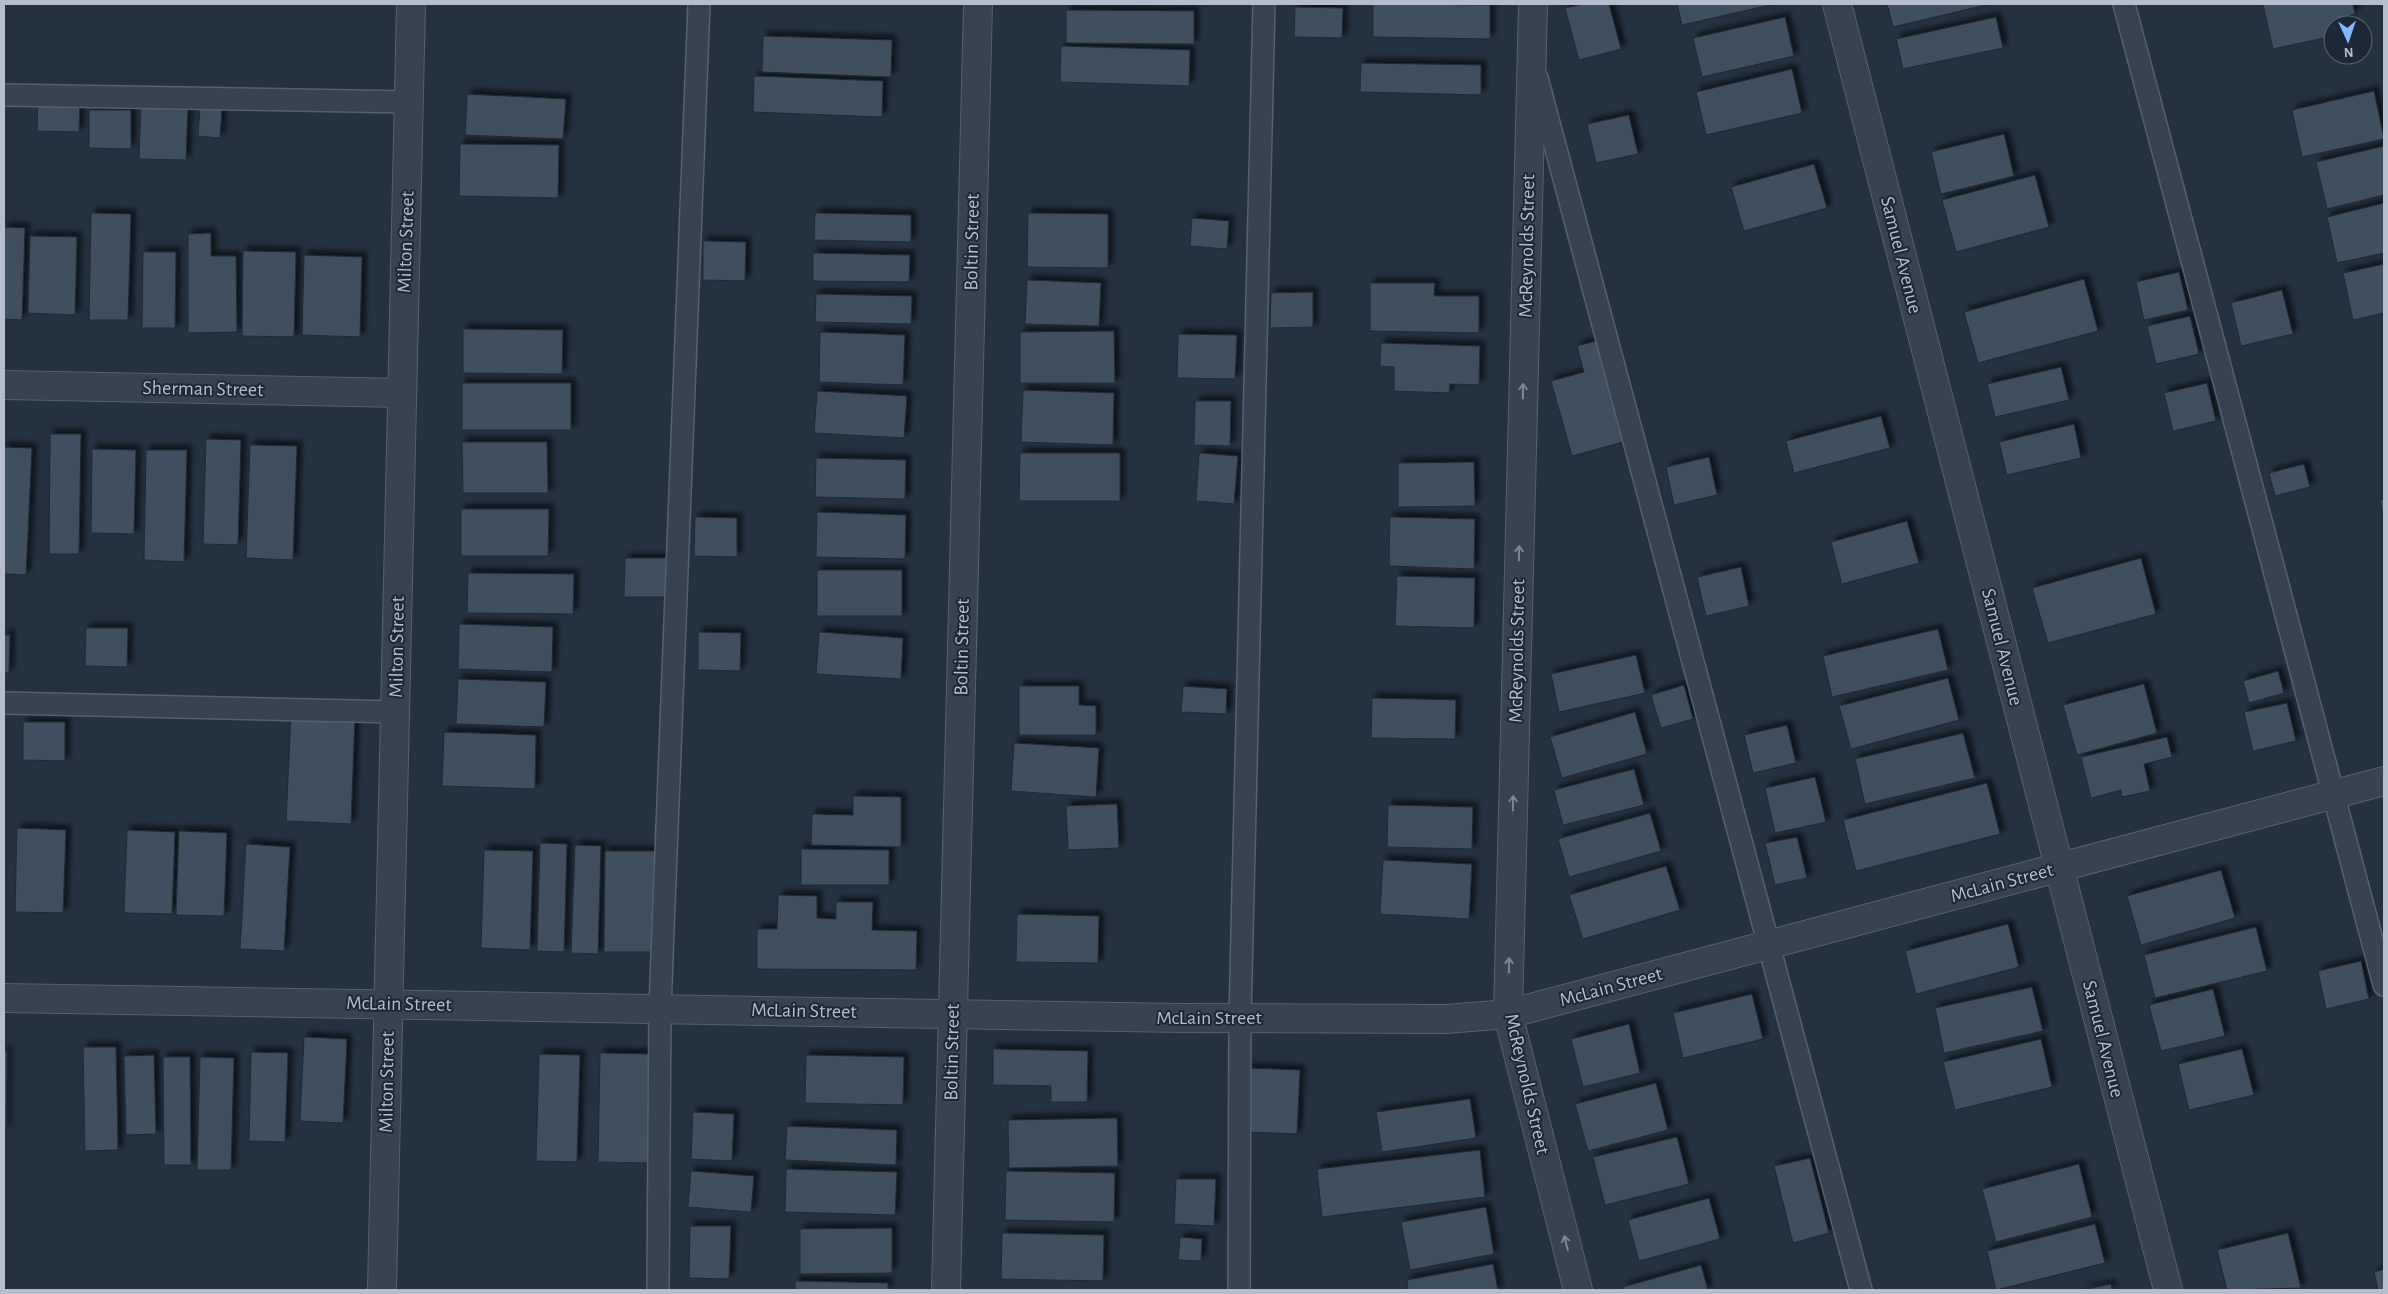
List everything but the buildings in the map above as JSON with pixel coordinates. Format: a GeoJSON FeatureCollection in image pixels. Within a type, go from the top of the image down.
{"type":"FeatureCollection","features":[{"type":"Feature","properties":{"kind":"street","name":"Milton Street"},"geometry":{"type":"LineString","coordinates":[[382,1290],[411,4]]}},
{"type":"Feature","properties":{"kind":"street","name":"Boltin Street"},"geometry":{"type":"LineString","coordinates":[[946,1290],[978,4]]}},
{"type":"Feature","properties":{"kind":"street","name":"McReynolds Street"},"geometry":{"type":"LineString","coordinates":[[1533,4],[1508,1014],[1578,1290]]}},
{"type":"Feature","properties":{"kind":"street","name":"Samuel Avenue"},"geometry":{"type":"LineString","coordinates":[[1836,4],[2168,1290]]}},
{"type":"Feature","properties":{"kind":"street","name":"Sherman Street"},"geometry":{"type":"LineString","coordinates":[[4,386],[402,393]]}},
{"type":"Feature","properties":{"kind":"street","name":"McLain Street"},"geometry":{"type":"LineString","coordinates":[[4,998],[1240,1018],[1446,1019],[1508,1014],[2384,781]]}},
{"type":"Feature","properties":{"kind":"lane"},"geometry":{"type":"LineString","coordinates":[[658,1290],[660,1008],[699,4]]}},
{"type":"Feature","properties":{"kind":"lane"},"geometry":{"type":"LineString","coordinates":[[1239,1290],[1240,1018],[1264,4]]}},
{"type":"Feature","properties":{"kind":"lane"},"geometry":{"type":"LineString","coordinates":[[2124,4],[2384,985]]}},
{"type":"Feature","properties":{"kind":"lane"},"geometry":{"type":"LineString","coordinates":[[1532,59],[1862,1290]]}},
{"type":"Feature","properties":{"kind":"lane"},"geometry":{"type":"LineString","coordinates":[[4,95],[410,102]]}},
{"type":"Feature","properties":{"kind":"lane"},"geometry":{"type":"LineString","coordinates":[[4,703],[396,712]]}}]}
